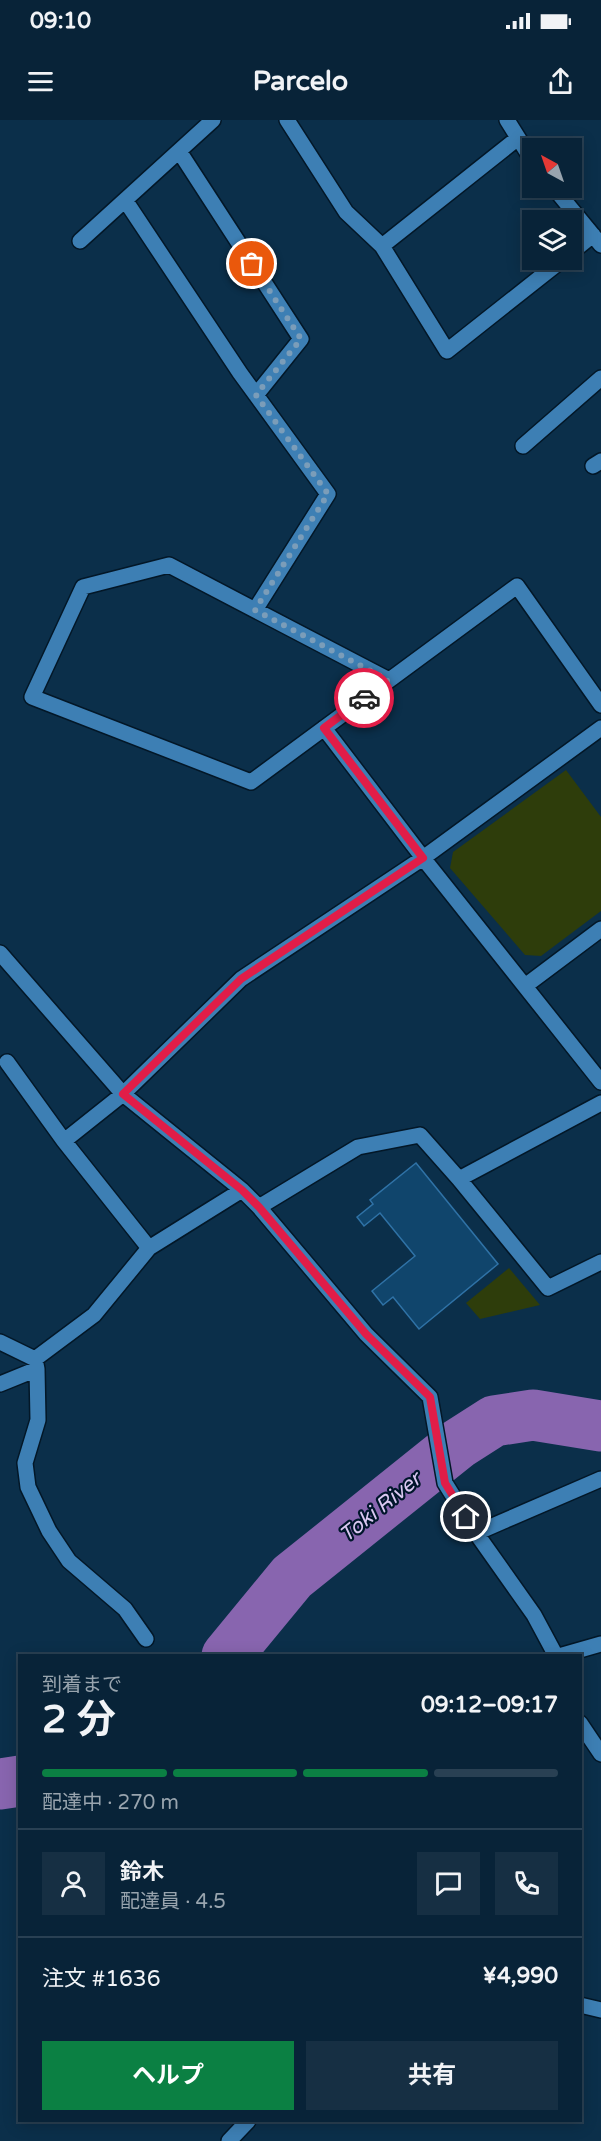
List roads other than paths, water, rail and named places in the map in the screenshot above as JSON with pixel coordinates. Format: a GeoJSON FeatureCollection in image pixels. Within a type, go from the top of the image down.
{"type":"FeatureCollection","features":[{"type":"Feature","properties":{"kind":"street"},"geometry":{"type":"LineString","coordinates":[[80,241],[213,120]]}},
{"type":"Feature","properties":{"kind":"street"},"geometry":{"type":"LineString","coordinates":[[287,120],[346,212],[382,246],[447,351],[549,270]]}},
{"type":"Feature","properties":{"kind":"street"},"geometry":{"type":"LineString","coordinates":[[507,120],[522,144]]}},
{"type":"Feature","properties":{"kind":"street"},"geometry":{"type":"LineString","coordinates":[[382,246],[518,138]]}},
{"type":"Feature","properties":{"kind":"street"},"geometry":{"type":"LineString","coordinates":[[179,151],[301,339],[256,395]]}},
{"type":"Feature","properties":{"kind":"street"},"geometry":{"type":"LineString","coordinates":[[562,198],[597,240],[582,247]]}},
{"type":"Feature","properties":{"kind":"street"},"geometry":{"type":"LineString","coordinates":[[125,200],[256,395],[328,494],[255,610]]}},
{"type":"Feature","properties":{"kind":"street"},"geometry":{"type":"LineString","coordinates":[[523,446],[601,378]]}},
{"type":"Feature","properties":{"kind":"street"},"geometry":{"type":"LineString","coordinates":[[388,680],[169,565],[83,587],[32,697],[251,782],[517,586],[601,705]]}},
{"type":"Feature","properties":{"kind":"street"},"geometry":{"type":"LineString","coordinates":[[324,728],[423,858],[601,1082]]}},
{"type":"Feature","properties":{"kind":"street"},"geometry":{"type":"LineString","coordinates":[[64,1141],[123,1094],[241,979],[423,858],[601,728]]}},
{"type":"Feature","properties":{"kind":"street"},"geometry":{"type":"LineString","coordinates":[[525,986],[601,929]]}},
{"type":"Feature","properties":{"kind":"street"},"geometry":{"type":"LineString","coordinates":[[0,953],[123,1094],[242,1190],[366,1334],[430,1397],[436,1444],[445,1483],[476,1533],[534,1616],[556,1654]]}},
{"type":"Feature","properties":{"kind":"street"},"geometry":{"type":"LineString","coordinates":[[7,1062],[64,1141],[149,1248]]}},
{"type":"Feature","properties":{"kind":"street"},"geometry":{"type":"LineString","coordinates":[[459,1179],[601,1103]]}},
{"type":"Feature","properties":{"kind":"street"},"geometry":{"type":"LineString","coordinates":[[259,1207],[358,1147],[420,1135],[548,1288],[601,1262]]}},
{"type":"Feature","properties":{"kind":"street"},"geometry":{"type":"LineString","coordinates":[[0,1384],[36,1364],[94,1315],[149,1248],[242,1190]]}},
{"type":"Feature","properties":{"kind":"street"},"geometry":{"type":"LineString","coordinates":[[0,1341],[36,1364]]}},
{"type":"Feature","properties":{"kind":"street"},"geometry":{"type":"LineString","coordinates":[[36,1364],[38,1420],[25,1463],[28,1487],[49,1531],[69,1561],[125,1609],[146,1640]]}},
{"type":"Feature","properties":{"kind":"street"},"geometry":{"type":"LineString","coordinates":[[476,1533],[601,1479]]}},
{"type":"Feature","properties":{"kind":"street"},"geometry":{"type":"LineString","coordinates":[[564,1654],[601,1644]]}},
{"type":"Feature","properties":{"kind":"street"},"geometry":{"type":"LineString","coordinates":[[582,1726],[601,1754]]}},
{"type":"Feature","properties":{"kind":"street"},"geometry":{"type":"LineString","coordinates":[[582,2005],[601,2010]]}},
{"type":"Feature","properties":{"kind":"street"},"geometry":{"type":"LineString","coordinates":[[229,2141],[247,2122]]}},
{"type":"Feature","properties":{"kind":"waterway","name":"Toki River"},"geometry":{"type":"LineString","coordinates":[[229,1654],[292,1577],[458,1444],[494,1421],[533,1415],[601,1426]]}},
{"type":"Feature","properties":{"kind":"waterway","name":"Toki River"},"geometry":{"type":"LineString","coordinates":[[0,1784],[18,1781]]}}]}
